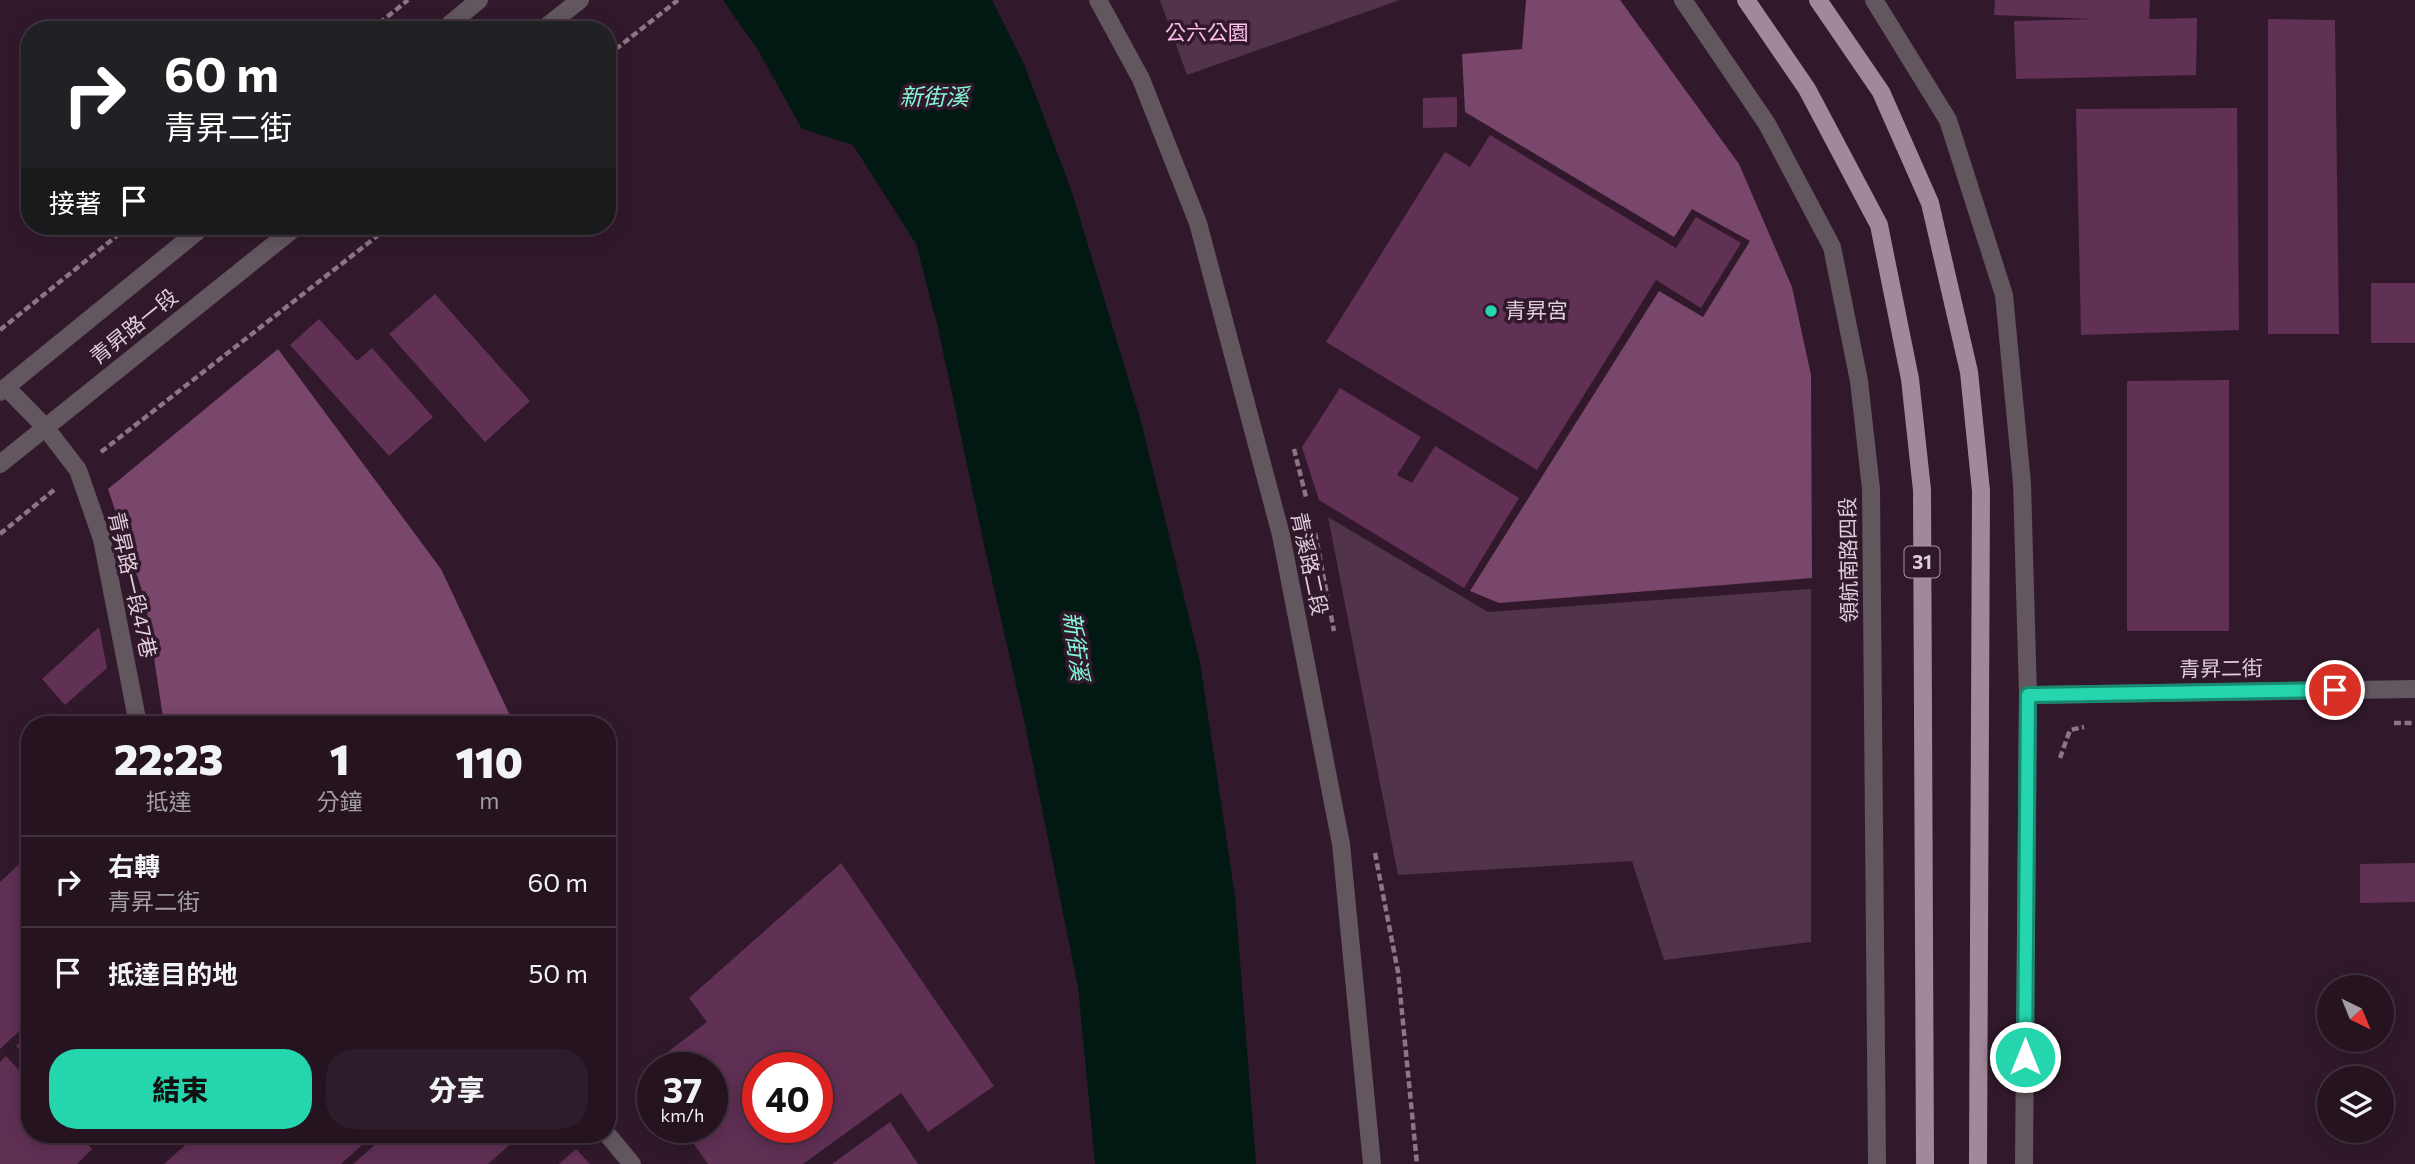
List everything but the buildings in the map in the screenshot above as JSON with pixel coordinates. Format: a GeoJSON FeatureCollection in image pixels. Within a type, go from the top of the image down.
{"type":"FeatureCollection","features":[{"type":"Feature","properties":{"kind":"main road","name":"31"},"geometry":{"type":"LineString","coordinates":[[1746,0],[1807,89],[1879,225],[1910,379],[1922,490],[1925,1164]]}},
{"type":"Feature","properties":{"kind":"main road"},"geometry":{"type":"LineString","coordinates":[[1818,0],[1881,92],[1930,204],[1969,372],[1981,491],[1979,1164]]}},
{"type":"Feature","properties":{"kind":"street"},"geometry":{"type":"LineString","coordinates":[[454,21],[480,0]]}},
{"type":"Feature","properties":{"kind":"street"},"geometry":{"type":"LineString","coordinates":[[553,21],[580,0]]}},
{"type":"Feature","properties":{"kind":"street","name":"青溪路二段"},"geometry":{"type":"LineString","coordinates":[[1098,0],[1141,79],[1198,223],[1281,535],[1340,844],[1372,1164]]}},
{"type":"Feature","properties":{"kind":"street","name":"領航南路四段"},"geometry":{"type":"LineString","coordinates":[[1683,0],[1767,124],[1832,247],[1859,381],[1871,488],[1877,1164]]}},
{"type":"Feature","properties":{"kind":"street"},"geometry":{"type":"LineString","coordinates":[[1874,0],[1948,120],[2004,295],[2022,484],[2028,695],[2024,1164]]}},
{"type":"Feature","properties":{"kind":"street","name":"青昇路一段"},"geometry":{"type":"LineString","coordinates":[[3,389],[193,235]]}},
{"type":"Feature","properties":{"kind":"street","name":"青昇路一段"},"geometry":{"type":"LineString","coordinates":[[0,464],[286,235]]}},
{"type":"Feature","properties":{"kind":"street","name":"青昇路一段47巷"},"geometry":{"type":"LineString","coordinates":[[3,389],[45,427],[78,470],[102,539],[136,716]]}},
{"type":"Feature","properties":{"kind":"street","name":"青昇二街"},"geometry":{"type":"LineString","coordinates":[[2028,695],[2415,689]]}},
{"type":"Feature","properties":{"kind":"street"},"geometry":{"type":"LineString","coordinates":[[614,1143],[632,1164]]}},
{"type":"Feature","properties":{"kind":"path"},"geometry":{"type":"LineString","coordinates":[[382,21],[408,0]]}},
{"type":"Feature","properties":{"kind":"path"},"geometry":{"type":"LineString","coordinates":[[616,49],[678,0]]}},
{"type":"Feature","properties":{"kind":"path"},"geometry":{"type":"LineString","coordinates":[[0,330],[118,235]]}},
{"type":"Feature","properties":{"kind":"path"},"geometry":{"type":"LineString","coordinates":[[0,534],[378,235]]}},
{"type":"Feature","properties":{"kind":"path"},"geometry":{"type":"LineString","coordinates":[[2388,723],[2415,723]]}},
{"type":"Feature","properties":{"kind":"path"},"geometry":{"type":"LineString","coordinates":[[2058,765],[2070,730],[2094,725]]}},
{"type":"Feature","properties":{"kind":"green space","name":"公六公園"},"geometry":{"type":"Polygon","coordinates":[[[1160,0],[1400,0],[1187,75],[1160,0]]]}},
{"type":"Feature","properties":{"kind":"green space"},"geometry":{"type":"Polygon","coordinates":[[[1328,517],[1488,612],[1811,589],[1811,942],[1664,960],[1632,861],[1398,875],[1328,517]]]}},
{"type":"Feature","properties":{"kind":"shaded area"},"geometry":{"type":"Polygon","coordinates":[[[1526,0],[1620,0],[1739,164],[1792,287],[1811,375],[1812,578],[1499,603],[1470,591],[1659,291],[1703,317],[1750,241],[1692,209],[1674,237],[1465,112],[1462,54],[1522,49],[1526,0]]]}},
{"type":"Feature","properties":{"kind":"shaded area"},"geometry":{"type":"Polygon","coordinates":[[[278,349],[441,569],[510,716],[163,716],[145,599],[108,489],[278,349]]]}},
{"type":"Feature","properties":{"kind":"water","name":"新街溪"},"geometry":{"type":"Polygon","coordinates":[[[723,0],[992,0],[1024,64],[1072,192],[1141,421],[1200,662],[1235,896],[1256,1164],[1095,1164],[1078,987],[1023,715],[938,328],[916,244],[853,145],[802,129],[758,50],[723,0]]]}},
{"type":"Feature","properties":{"kind":"place","name":"青昇宮"},"geometry":{"type":"Point","coordinates":[1491,311]}},
{"type":"Feature","properties":{"kind":"route"},"geometry":{"type":"LineString","coordinates":[[2025,1057],[2028,695],[2335,690]]}}]}
